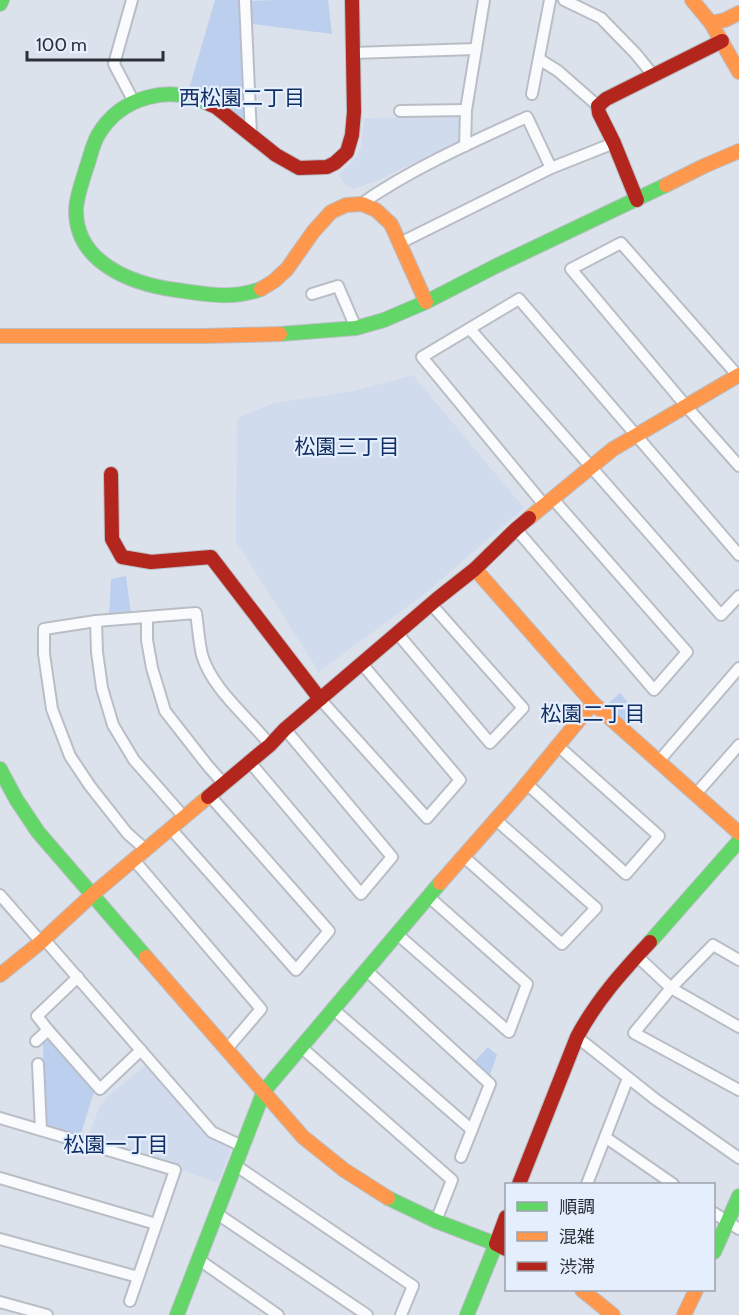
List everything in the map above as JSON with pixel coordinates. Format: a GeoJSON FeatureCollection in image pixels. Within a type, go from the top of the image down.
{"type":"FeatureCollection","features":[{"type":"Feature","properties":{"kind":"street"},"geometry":{"type":"LineString","coordinates":[[132,0],[114,64],[134,102]]}},
{"type":"Feature","properties":{"kind":"street"},"geometry":{"type":"LineString","coordinates":[[352,0],[354,112],[352,135],[347,152],[334,163],[327,167],[299,168],[276,155],[216,107],[197,97],[177,93],[148,97],[126,106],[113,116],[98,135],[77,203],[79,230],[92,254],[108,269],[130,280],[146,285],[230,296],[250,293],[274,281],[284,272],[328,213],[348,204],[361,204],[375,208],[391,224],[426,302]]}},
{"type":"Feature","properties":{"kind":"street"},"geometry":{"type":"LineString","coordinates":[[465,146],[466,110],[484,0]]}},
{"type":"Feature","properties":{"kind":"street"},"geometry":{"type":"LineString","coordinates":[[532,94],[550,0]]}},
{"type":"Feature","properties":{"kind":"street"},"geometry":{"type":"LineString","coordinates":[[564,0],[601,18],[653,75]]}},
{"type":"Feature","properties":{"kind":"street"},"geometry":{"type":"LineString","coordinates":[[692,0],[711,23],[739,72]]}},
{"type":"Feature","properties":{"kind":"street"},"geometry":{"type":"LineString","coordinates":[[245,1],[251,135]]}},
{"type":"Feature","properties":{"kind":"street"},"geometry":{"type":"LineString","coordinates":[[711,23],[725,20],[739,13]]}},
{"type":"Feature","properties":{"kind":"street"},"geometry":{"type":"LineString","coordinates":[[598,106],[606,99],[722,42]]}},
{"type":"Feature","properties":{"kind":"street"},"geometry":{"type":"LineString","coordinates":[[353,52],[476,50]]}},
{"type":"Feature","properties":{"kind":"street"},"geometry":{"type":"LineString","coordinates":[[539,59],[558,71],[598,106],[637,200]]}},
{"type":"Feature","properties":{"kind":"street"},"geometry":{"type":"LineString","coordinates":[[400,111],[466,110]]}},
{"type":"Feature","properties":{"kind":"street"},"geometry":{"type":"LineString","coordinates":[[361,204],[381,190],[527,117],[551,168]]}},
{"type":"Feature","properties":{"kind":"street"},"geometry":{"type":"LineString","coordinates":[[400,243],[551,168],[614,143]]}},
{"type":"Feature","properties":{"kind":"street"},"geometry":{"type":"LineString","coordinates":[[0,336],[203,336],[289,334],[356,328],[384,320],[426,302],[496,266],[739,151]]}},
{"type":"Feature","properties":{"kind":"street"},"geometry":{"type":"LineString","coordinates":[[0,975],[270,745],[285,729],[397,633],[475,569],[516,529],[613,449],[686,406],[739,376],[621,243],[571,269],[686,406],[739,466]]}},
{"type":"Feature","properties":{"kind":"street"},"geometry":{"type":"LineString","coordinates":[[312,294],[338,286],[356,328]]}},
{"type":"Feature","properties":{"kind":"street"},"geometry":{"type":"LineString","coordinates":[[516,529],[654,690],[687,652],[549,503],[422,357],[519,299],[739,555]]}},
{"type":"Feature","properties":{"kind":"street"},"geometry":{"type":"LineString","coordinates":[[470,329],[720,615],[739,596]]}},
{"type":"Feature","properties":{"kind":"street"},"geometry":{"type":"LineString","coordinates":[[111,474],[112,539],[122,556],[151,562],[212,557],[320,699],[427,818],[460,780],[362,664]]}},
{"type":"Feature","properties":{"kind":"street"},"geometry":{"type":"LineString","coordinates":[[475,569],[593,703],[739,833]]}},
{"type":"Feature","properties":{"kind":"street"},"geometry":{"type":"LineString","coordinates":[[397,633],[490,743],[523,708],[431,604]]}},
{"type":"Feature","properties":{"kind":"street"},"geometry":{"type":"LineString","coordinates":[[146,850],[127,833],[70,756],[52,709],[44,654],[44,629],[96,621],[196,613],[202,655],[210,674],[226,696],[270,745]]}},
{"type":"Feature","properties":{"kind":"street"},"geometry":{"type":"LineString","coordinates":[[147,617],[147,640],[152,668],[165,711],[224,784]]}},
{"type":"Feature","properties":{"kind":"street"},"geometry":{"type":"LineString","coordinates":[[96,621],[102,688],[113,725],[134,760],[184,818]]}},
{"type":"Feature","properties":{"kind":"street"},"geometry":{"type":"LineString","coordinates":[[658,762],[739,668]]}},
{"type":"Feature","properties":{"kind":"street"},"geometry":{"type":"LineString","coordinates":[[182,1313],[198,1259],[264,1091],[593,703]]}},
{"type":"Feature","properties":{"kind":"street"},"geometry":{"type":"LineString","coordinates":[[249,761],[361,894],[392,857],[285,729]]}},
{"type":"Feature","properties":{"kind":"street"},"geometry":{"type":"LineString","coordinates":[[526,783],[626,874],[659,836],[557,745]]}},
{"type":"Feature","properties":{"kind":"street"},"geometry":{"type":"LineString","coordinates":[[695,795],[739,745]]}},
{"type":"Feature","properties":{"kind":"street"},"geometry":{"type":"LineString","coordinates":[[0,769],[38,832],[225,1050],[303,1137],[344,1170],[390,1200],[501,1247]]}},
{"type":"Feature","properties":{"kind":"street"},"geometry":{"type":"LineString","coordinates":[[171,829],[296,970],[329,931],[210,796]]}},
{"type":"Feature","properties":{"kind":"street"},"geometry":{"type":"LineString","coordinates":[[464,857],[562,944],[596,908],[495,819]]}},
{"type":"Feature","properties":{"kind":"street"},"geometry":{"type":"LineString","coordinates":[[520,1183],[585,1022],[606,991],[739,841]]}},
{"type":"Feature","properties":{"kind":"street"},"geometry":{"type":"LineString","coordinates":[[134,860],[261,1009],[225,1050]]}},
{"type":"Feature","properties":{"kind":"street"},"geometry":{"type":"LineString","coordinates":[[0,895],[78,977],[212,1132],[242,1146]]}},
{"type":"Feature","properties":{"kind":"street"},"geometry":{"type":"LineString","coordinates":[[397,934],[508,1032],[527,984],[429,897]]}},
{"type":"Feature","properties":{"kind":"street"},"geometry":{"type":"LineString","coordinates":[[739,960],[712,945],[671,988],[634,1033],[739,1090]]}},
{"type":"Feature","properties":{"kind":"street"},"geometry":{"type":"LineString","coordinates":[[637,956],[671,988],[739,1027]]}},
{"type":"Feature","properties":{"kind":"street"},"geometry":{"type":"LineString","coordinates":[[366,970],[490,1084],[461,1157]]}},
{"type":"Feature","properties":{"kind":"street"},"geometry":{"type":"LineString","coordinates":[[78,977],[37,1016],[48,1030],[100,1089],[141,1050]]}},
{"type":"Feature","properties":{"kind":"street"},"geometry":{"type":"LineString","coordinates":[[333,1009],[472,1130]]}},
{"type":"Feature","properties":{"kind":"street"},"geometry":{"type":"LineString","coordinates":[[36,1041],[48,1030]]}},
{"type":"Feature","properties":{"kind":"street"},"geometry":{"type":"LineString","coordinates":[[577,1037],[655,1099],[739,1158]]}},
{"type":"Feature","properties":{"kind":"street"},"geometry":{"type":"LineString","coordinates":[[301,1047],[452,1180],[436,1221]]}},
{"type":"Feature","properties":{"kind":"street"},"geometry":{"type":"LineString","coordinates":[[38,1064],[41,1130]]}},
{"type":"Feature","properties":{"kind":"street"},"geometry":{"type":"LineString","coordinates":[[588,1183],[628,1078]]}},
{"type":"Feature","properties":{"kind":"street"},"geometry":{"type":"LineString","coordinates":[[0,1118],[175,1170],[130,1302]]}},
{"type":"Feature","properties":{"kind":"street"},"geometry":{"type":"LineString","coordinates":[[606,1137],[670,1183]]}},
{"type":"Feature","properties":{"kind":"street"},"geometry":{"type":"LineString","coordinates":[[235,1165],[412,1286],[401,1315]]}},
{"type":"Feature","properties":{"kind":"street"},"geometry":{"type":"LineString","coordinates":[[0,1178],[156,1224]]}},
{"type":"Feature","properties":{"kind":"street"},"geometry":{"type":"LineString","coordinates":[[715,1251],[733,1226],[739,1196]]}},
{"type":"Feature","properties":{"kind":"street"},"geometry":{"type":"LineString","coordinates":[[216,1213],[367,1315]]}},
{"type":"Feature","properties":{"kind":"street"},"geometry":{"type":"LineString","coordinates":[[715,1214],[733,1226]]}},
{"type":"Feature","properties":{"kind":"street"},"geometry":{"type":"LineString","coordinates":[[467,1315],[501,1247],[505,1227]]}},
{"type":"Feature","properties":{"kind":"street"},"geometry":{"type":"LineString","coordinates":[[0,1239],[138,1277]]}},
{"type":"Feature","properties":{"kind":"street"},"geometry":{"type":"LineString","coordinates":[[198,1259],[278,1315]]}},
{"type":"Feature","properties":{"kind":"street"},"geometry":{"type":"LineString","coordinates":[[583,1291],[613,1315]]}},
{"type":"Feature","properties":{"kind":"street"},"geometry":{"type":"LineString","coordinates":[[684,1315],[696,1291]]}},
{"type":"Feature","properties":{"kind":"street"},"geometry":{"type":"LineString","coordinates":[[0,1302],[47,1315]]}},
{"type":"Feature","properties":{"kind":"shaded area"},"geometry":{"type":"Polygon","coordinates":[[[215,0],[240,0],[244,121],[189,89],[215,0]]]}},
{"type":"Feature","properties":{"kind":"shaded area"},"geometry":{"type":"Polygon","coordinates":[[[328,0],[332,34],[251,24],[250,1],[328,0]]]}},
{"type":"Feature","properties":{"kind":"shaded area"},"geometry":{"type":"Polygon","coordinates":[[[459,117],[459,145],[377,181],[353,189],[346,186],[338,175],[357,156],[361,147],[364,118],[459,117]]]}},
{"type":"Feature","properties":{"kind":"shaded area"},"geometry":{"type":"Polygon","coordinates":[[[413,375],[524,508],[427,592],[319,672],[236,542],[237,418],[274,403],[354,391],[413,375]]]}},
{"type":"Feature","properties":{"kind":"shaded area"},"geometry":{"type":"Polygon","coordinates":[[[126,576],[131,614],[109,616],[111,579],[126,576]]]}},
{"type":"Feature","properties":{"kind":"shaded area"},"geometry":{"type":"Polygon","coordinates":[[[620,693],[635,711],[625,722],[606,705],[620,693]]]}},
{"type":"Feature","properties":{"kind":"shaded area"},"geometry":{"type":"Polygon","coordinates":[[[47,1039],[94,1092],[80,1137],[48,1128],[45,1123],[43,1043],[47,1039]]]}},
{"type":"Feature","properties":{"kind":"shaded area"},"geometry":{"type":"Polygon","coordinates":[[[488,1047],[497,1055],[490,1075],[474,1062],[488,1047]]]}},
{"type":"Feature","properties":{"kind":"shaded area"},"geometry":{"type":"Polygon","coordinates":[[[145,1066],[210,1138],[231,1149],[218,1183],[88,1137],[99,1108],[108,1096],[145,1066]]]}},
{"type":"Feature","properties":{"kind":"traffic: fast"},"geometry":{"type":"LineString","coordinates":[[0,4],[2,0]]}},
{"type":"Feature","properties":{"kind":"traffic: fast"},"geometry":{"type":"LineString","coordinates":[[209,104],[178,95],[148,97],[120,111],[108,122],[94,143],[77,199],[78,228],[85,244],[109,268],[142,282],[176,290],[219,295],[240,294],[261,289]]}},
{"type":"Feature","properties":{"kind":"traffic: fast"},"geometry":{"type":"LineString","coordinates":[[280,334],[356,328],[384,320],[426,302],[666,185]]}},
{"type":"Feature","properties":{"kind":"traffic: fast"},"geometry":{"type":"LineString","coordinates":[[0,769],[38,832],[146,957]]}},
{"type":"Feature","properties":{"kind":"traffic: fast"},"geometry":{"type":"LineString","coordinates":[[650,942],[739,841]]}},
{"type":"Feature","properties":{"kind":"traffic: fast"},"geometry":{"type":"LineString","coordinates":[[177,1315],[264,1091],[440,883]]}},
{"type":"Feature","properties":{"kind":"traffic: fast"},"geometry":{"type":"LineString","coordinates":[[715,1250],[739,1196]]}},
{"type":"Feature","properties":{"kind":"traffic: fast"},"geometry":{"type":"LineString","coordinates":[[388,1198],[436,1221],[496,1244],[467,1315]]}},
{"type":"Feature","properties":{"kind":"traffic: slow"},"geometry":{"type":"LineString","coordinates":[[692,0],[711,23],[739,72]]}},
{"type":"Feature","properties":{"kind":"traffic: slow"},"geometry":{"type":"LineString","coordinates":[[711,23],[725,20],[739,13]]}},
{"type":"Feature","properties":{"kind":"traffic: slow"},"geometry":{"type":"LineString","coordinates":[[666,185],[739,151]]}},
{"type":"Feature","properties":{"kind":"traffic: slow"},"geometry":{"type":"LineString","coordinates":[[261,289],[287,269],[313,232],[331,212],[346,205],[362,204],[376,210],[391,224],[426,302]]}},
{"type":"Feature","properties":{"kind":"traffic: slow"},"geometry":{"type":"LineString","coordinates":[[0,336],[280,334]]}},
{"type":"Feature","properties":{"kind":"traffic: slow"},"geometry":{"type":"LineString","coordinates":[[529,518],[613,449],[739,375]]}},
{"type":"Feature","properties":{"kind":"traffic: slow"},"geometry":{"type":"LineString","coordinates":[[475,569],[593,703],[739,833]]}},
{"type":"Feature","properties":{"kind":"traffic: slow"},"geometry":{"type":"LineString","coordinates":[[440,883],[519,793],[593,703]]}},
{"type":"Feature","properties":{"kind":"traffic: slow"},"geometry":{"type":"LineString","coordinates":[[0,975],[208,797]]}},
{"type":"Feature","properties":{"kind":"traffic: slow"},"geometry":{"type":"LineString","coordinates":[[146,957],[303,1137],[344,1170],[388,1198]]}},
{"type":"Feature","properties":{"kind":"traffic: slow"},"geometry":{"type":"LineString","coordinates":[[583,1291],[613,1315]]}},
{"type":"Feature","properties":{"kind":"traffic: slow"},"geometry":{"type":"LineString","coordinates":[[684,1315],[696,1291]]}},
{"type":"Feature","properties":{"kind":"traffic: jam"},"geometry":{"type":"LineString","coordinates":[[209,104],[216,107],[276,155],[299,168],[327,167],[335,163],[347,152],[352,135],[354,112],[352,0]]}},
{"type":"Feature","properties":{"kind":"traffic: jam"},"geometry":{"type":"LineString","coordinates":[[637,200],[598,106],[606,99],[722,41]]}},
{"type":"Feature","properties":{"kind":"traffic: jam"},"geometry":{"type":"LineString","coordinates":[[111,474],[112,539],[122,557],[151,562],[211,557],[320,699]]}},
{"type":"Feature","properties":{"kind":"traffic: jam"},"geometry":{"type":"LineString","coordinates":[[208,797],[437,599],[475,569],[529,518]]}},
{"type":"Feature","properties":{"kind":"traffic: jam"},"geometry":{"type":"LineString","coordinates":[[519,1183],[584,1024],[601,999],[650,942]]}},
{"type":"Feature","properties":{"kind":"traffic: jam"},"geometry":{"type":"LineString","coordinates":[[505,1220],[496,1244],[505,1248]]}},
{"type":"Feature","properties":{"kind":"district","name":"西松園二丁目"},"geometry":{"type":"Point","coordinates":[242,98]}},
{"type":"Feature","properties":{"kind":"district","name":"松園三丁目"},"geometry":{"type":"Point","coordinates":[347,447]}},
{"type":"Feature","properties":{"kind":"district","name":"松園二丁目"},"geometry":{"type":"Point","coordinates":[593,714]}},
{"type":"Feature","properties":{"kind":"district","name":"松園一丁目"},"geometry":{"type":"Point","coordinates":[116,1145]}}]}
